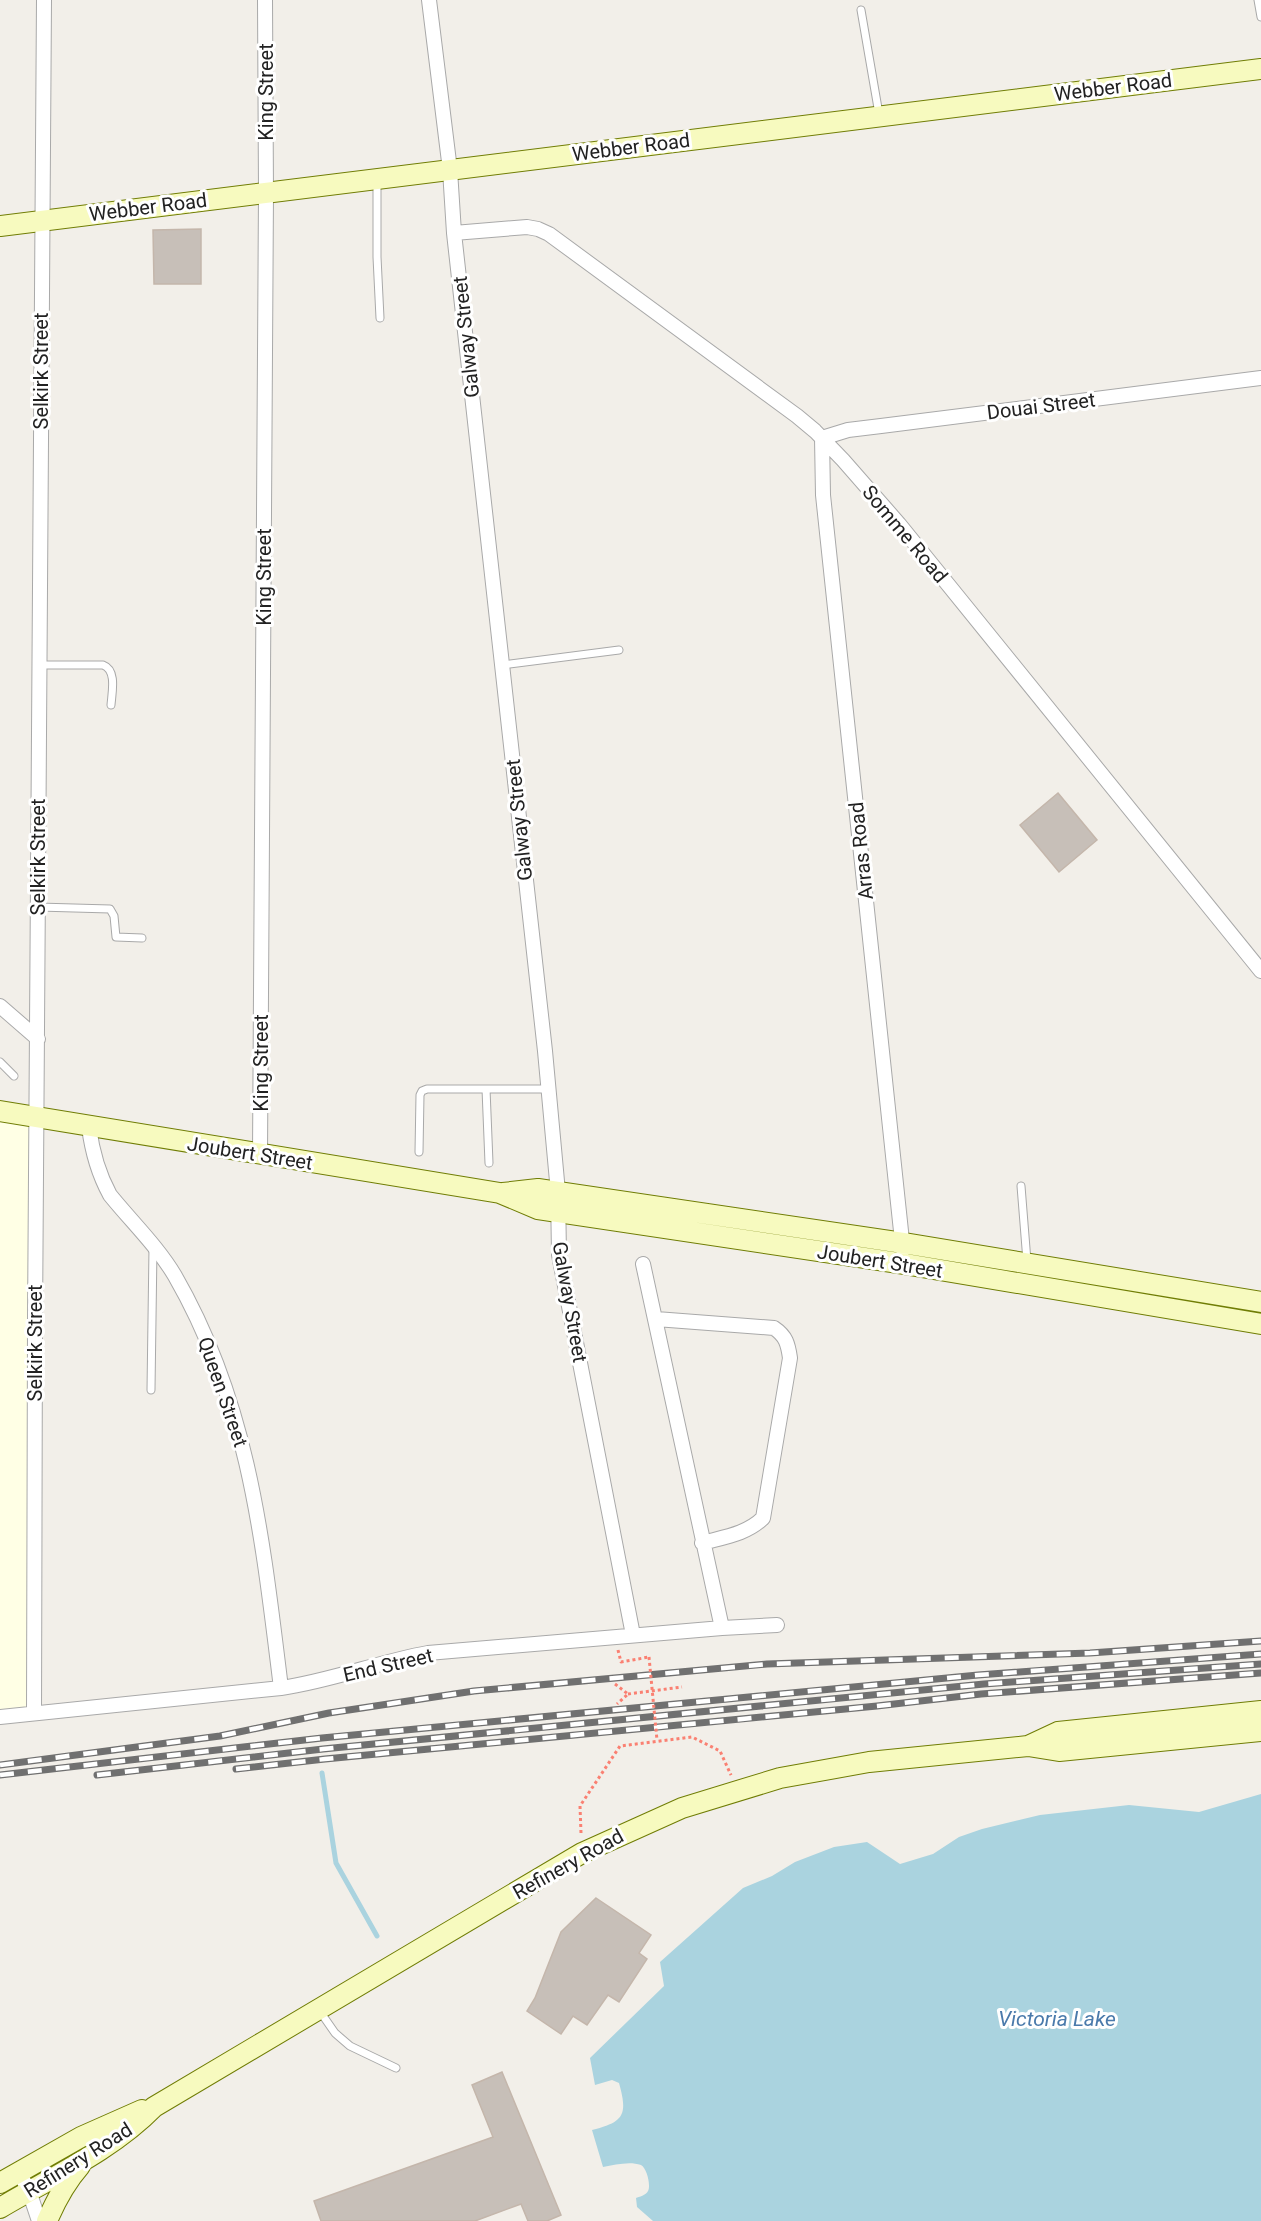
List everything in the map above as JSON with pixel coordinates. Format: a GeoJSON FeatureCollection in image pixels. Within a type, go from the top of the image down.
{"type":"FeatureCollection","features":[{"type":"Feature","properties":{"kind":"main road","name":"Webber Road"},"geometry":{"type":"LineString","coordinates":[[0,226],[1261,69]]}},
{"type":"Feature","properties":{"kind":"main road","name":"Joubert Street"},"geometry":{"type":"LineString","coordinates":[[0,1111],[500,1193],[538,1209],[558,1202],[903,1243],[1252,1300]]}},
{"type":"Feature","properties":{"kind":"main road","name":"Joubert Street"},"geometry":{"type":"LineString","coordinates":[[558,1202],[1261,1324]]}},
{"type":"Feature","properties":{"kind":"main road"},"geometry":{"type":"LineString","coordinates":[[1252,1300],[1261,1290]]}},
{"type":"Feature","properties":{"kind":"main road"},"geometry":{"type":"LineString","coordinates":[[1028,1746],[1058,1732],[1261,1711]]}},
{"type":"Feature","properties":{"kind":"main road"},"geometry":{"type":"LineString","coordinates":[[1028,1746],[1059,1751],[1261,1731]]}},
{"type":"Feature","properties":{"kind":"main road","name":"Refinery Road"},"geometry":{"type":"LineString","coordinates":[[0,2183],[81,2138],[135,2112],[154,2107],[582,1853],[682,1808],[780,1778],[869,1762],[1028,1746]]}},
{"type":"Feature","properties":{"kind":"main road","name":"Refinery Road"},"geometry":{"type":"LineString","coordinates":[[0,2208],[139,2123],[154,2107]]}},
{"type":"Feature","properties":{"kind":"main road"},"geometry":{"type":"LineString","coordinates":[[47,2221],[57,2197],[69,2178],[90,2155]]}},
{"type":"Feature","properties":{"kind":"street","name":"Selkirk Street"},"geometry":{"type":"LineString","coordinates":[[34,1713],[44,0]]}},
{"type":"Feature","properties":{"kind":"street","name":"King Street"},"geometry":{"type":"LineString","coordinates":[[260,1155],[266,193],[265,0]]}},
{"type":"Feature","properties":{"kind":"street","name":"Galway Street"},"geometry":{"type":"LineString","coordinates":[[429,0],[450,170],[454,233],[548,1089],[558,1202],[559,1255],[633,1635]]}},
{"type":"Feature","properties":{"kind":"street","name":"Somme Road"},"geometry":{"type":"LineString","coordinates":[[454,233],[527,227],[549,234],[797,416],[822,438],[899,524],[1261,971]]}},
{"type":"Feature","properties":{"kind":"street","name":"Douai Street"},"geometry":{"type":"LineString","coordinates":[[822,438],[848,430],[1261,378]]}},
{"type":"Feature","properties":{"kind":"street","name":"Arras Road"},"geometry":{"type":"LineString","coordinates":[[822,438],[824,507],[905,1264]]}},
{"type":"Feature","properties":{"kind":"street"},"geometry":{"type":"LineString","coordinates":[[0,1006],[38,1039]]}},
{"type":"Feature","properties":{"kind":"street","name":"Queen Street"},"geometry":{"type":"LineString","coordinates":[[89,1127],[92,1150],[102,1181],[110,1195],[174,1274],[214,1356],[241,1436],[262,1533],[281,1688]]}},
{"type":"Feature","properties":{"kind":"street"},"geometry":{"type":"LineString","coordinates":[[643,1264],[722,1628]]}},
{"type":"Feature","properties":{"kind":"street"},"geometry":{"type":"LineString","coordinates":[[656,1319],[774,1328],[781,1332],[788,1343],[790,1358],[763,1518],[754,1527],[742,1532],[702,1543]]}},
{"type":"Feature","properties":{"kind":"street","name":"End Street"},"geometry":{"type":"LineString","coordinates":[[0,1717],[281,1688],[324,1680],[396,1658],[428,1653],[777,1625]]}},
{"type":"Feature","properties":{"kind":"street"},"geometry":{"type":"LineString","coordinates":[[19,2172],[29,2191],[39,2221]]}},
{"type":"Feature","properties":{"kind":"lane"},"geometry":{"type":"LineString","coordinates":[[1258,0],[1261,17]]}},
{"type":"Feature","properties":{"kind":"lane"},"geometry":{"type":"LineString","coordinates":[[861,10],[879,116]]}},
{"type":"Feature","properties":{"kind":"lane"},"geometry":{"type":"LineString","coordinates":[[377,179],[380,318]]}},
{"type":"Feature","properties":{"kind":"lane"},"geometry":{"type":"LineString","coordinates":[[502,665],[619,651]]}},
{"type":"Feature","properties":{"kind":"lane"},"geometry":{"type":"LineString","coordinates":[[39,665],[103,665],[109,667],[112,672],[111,705]]}},
{"type":"Feature","properties":{"kind":"lane"},"geometry":{"type":"LineString","coordinates":[[38,907],[110,909],[114,916],[116,937],[141,938]]}},
{"type":"Feature","properties":{"kind":"lane"},"geometry":{"type":"LineString","coordinates":[[0,1062],[14,1076]]}},
{"type":"Feature","properties":{"kind":"lane"},"geometry":{"type":"LineString","coordinates":[[419,1152],[420,1095],[422,1091],[427,1089],[548,1089]]}},
{"type":"Feature","properties":{"kind":"lane"},"geometry":{"type":"LineString","coordinates":[[486,1089],[489,1162]]}},
{"type":"Feature","properties":{"kind":"lane"},"geometry":{"type":"LineString","coordinates":[[1021,1186],[1027,1263]]}},
{"type":"Feature","properties":{"kind":"lane"},"geometry":{"type":"LineString","coordinates":[[151,1390],[153,1248]]}},
{"type":"Feature","properties":{"kind":"lane"},"geometry":{"type":"LineString","coordinates":[[319,2010],[335,2033],[350,2046],[396,2068]]}},
{"type":"Feature","properties":{"kind":"path"},"geometry":{"type":"LineString","coordinates":[[621,1662],[649,1657],[657,1740]]}},
{"type":"Feature","properties":{"kind":"path"},"geometry":{"type":"LineString","coordinates":[[615,1684],[628,1694]]}},
{"type":"Feature","properties":{"kind":"path"},"geometry":{"type":"LineString","coordinates":[[617,1704],[628,1694],[682,1688]]}},
{"type":"Feature","properties":{"kind":"path"},"geometry":{"type":"LineString","coordinates":[[582,1853],[580,1806],[620,1746],[692,1737],[720,1751],[737,1790]]}},
{"type":"Feature","properties":{"kind":"shaded area"},"geometry":{"type":"Polygon","coordinates":[[[0,1114],[43,1122],[37,1711],[0,1715],[0,1114]]]}},
{"type":"Feature","properties":{"kind":"water","name":"Victoria Lake"},"geometry":{"type":"Polygon","coordinates":[[[1261,1794],[1261,2221],[653,2221],[637,2207],[636,2198],[646,2194],[649,2189],[648,2177],[643,2167],[627,2163],[603,2167],[592,2130],[611,2124],[621,2116],[622,2094],[619,2083],[612,2080],[595,2085],[590,2058],[664,1986],[660,1962],[743,1888],[772,1876],[795,1862],[834,1847],[867,1842],[900,1864],[933,1854],[959,1837],[1040,1815],[1129,1805],[1199,1812],[1261,1794]]]}},
{"type":"Feature","properties":{"kind":"building"},"geometry":{"type":"Polygon","coordinates":[[[201,229],[201,284],[154,284],[153,230],[201,229]]]}},
{"type":"Feature","properties":{"kind":"building"},"geometry":{"type":"Polygon","coordinates":[[[1058,793],[1097,840],[1059,872],[1020,825],[1058,793]]]}},
{"type":"Feature","properties":{"kind":"building"},"geometry":{"type":"Polygon","coordinates":[[[596,1898],[651,1935],[639,1953],[647,1959],[619,2002],[608,1995],[587,2025],[573,2016],[561,2034],[527,2011],[535,1998],[561,1932],[596,1898]]]}},
{"type":"Feature","properties":{"kind":"building"},"geometry":{"type":"Polygon","coordinates":[[[502,2072],[561,2215],[547,2221],[528,2221],[521,2204],[475,2221],[321,2221],[314,2201],[493,2137],[472,2085],[502,2072]]]}},
{"type":"Feature","properties":{"kind":"waterway"},"geometry":{"type":"LineString","coordinates":[[322,1773],[336,1863],[377,1936]]}},
{"type":"Feature","properties":{"kind":"railway"},"geometry":{"type":"LineString","coordinates":[[0,1765],[220,1736],[329,1713],[474,1691],[767,1664],[1090,1653],[1261,1641]]}},
{"type":"Feature","properties":{"kind":"railway"},"geometry":{"type":"LineString","coordinates":[[0,1775],[322,1738],[978,1675],[1261,1654]]}},
{"type":"Feature","properties":{"kind":"railway"},"geometry":{"type":"LineString","coordinates":[[97,1775],[323,1749],[984,1684],[1261,1664]]}},
{"type":"Feature","properties":{"kind":"railway"},"geometry":{"type":"LineString","coordinates":[[236,1769],[981,1694],[1261,1673]]}}]}
